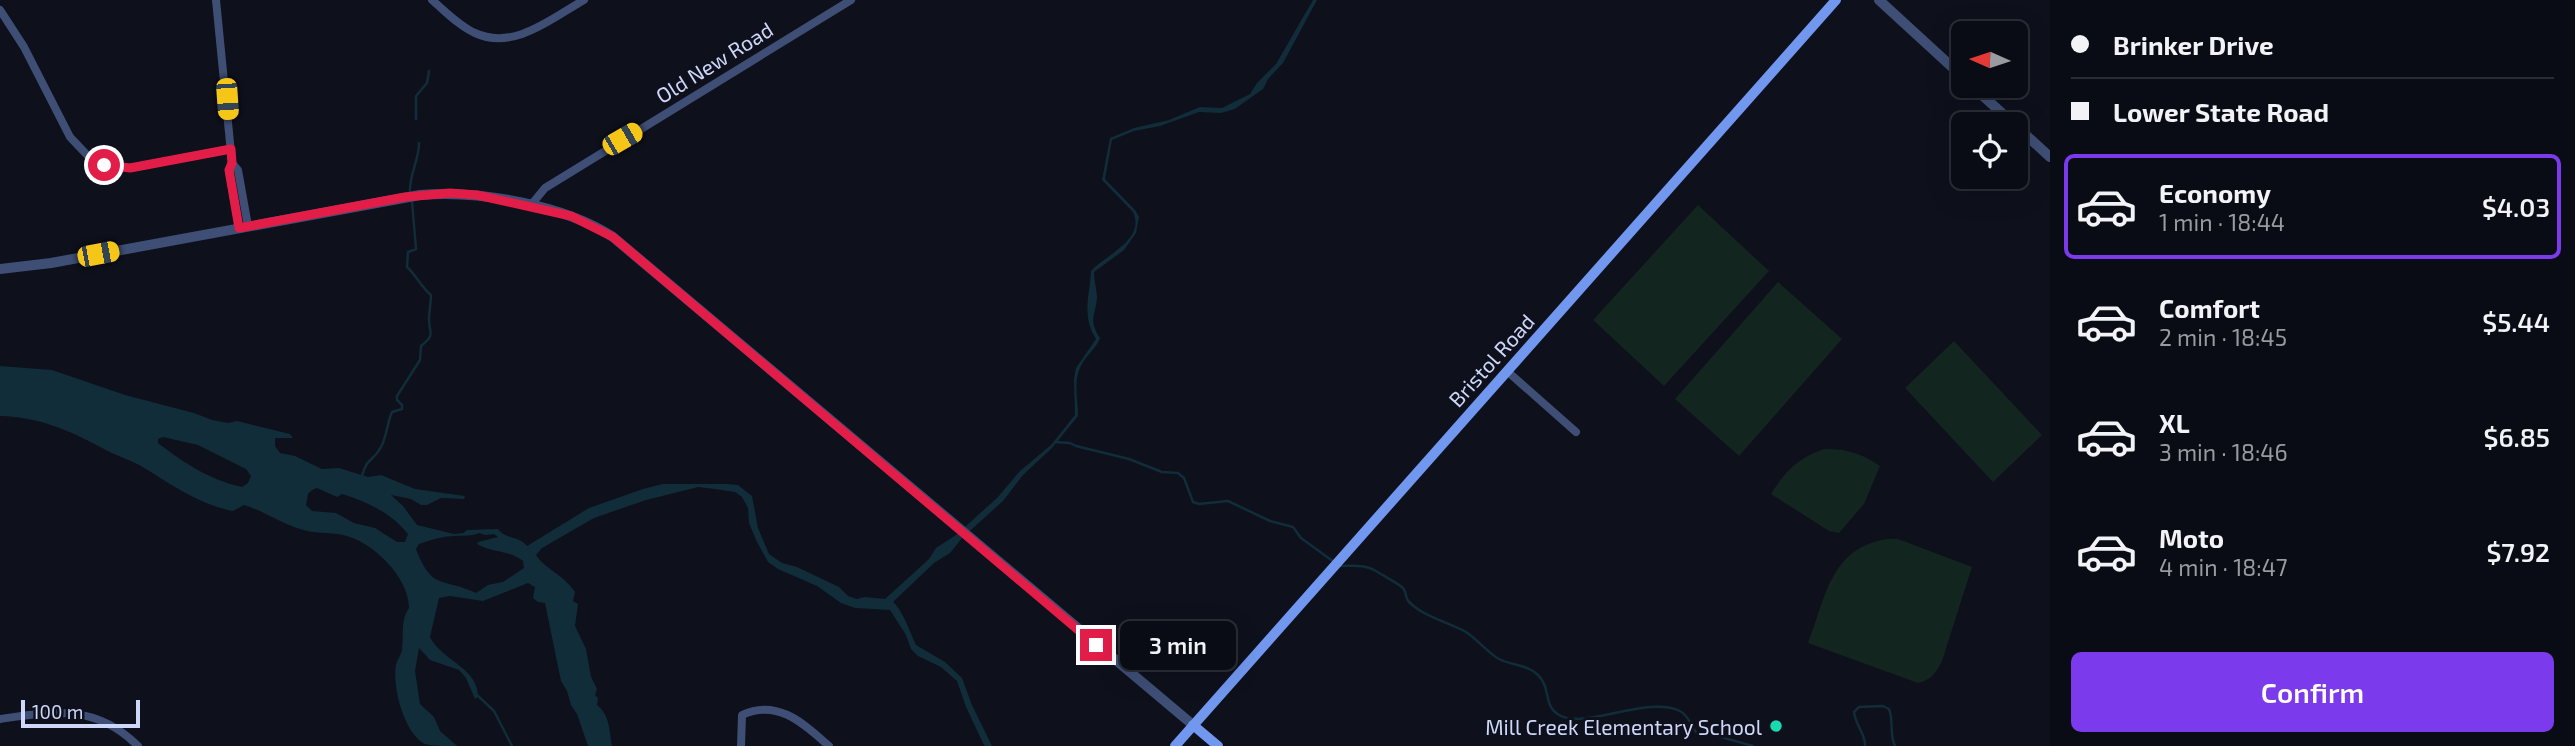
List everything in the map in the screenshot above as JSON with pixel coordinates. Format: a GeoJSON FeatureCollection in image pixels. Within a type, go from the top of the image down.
{"type":"FeatureCollection","features":[{"type":"Feature","properties":{"kind":"main road","name":"Bristol Road"},"geometry":{"type":"LineString","coordinates":[[1175,746],[1836,0]]}},
{"type":"Feature","properties":{"kind":"main road"},"geometry":{"type":"LineString","coordinates":[[1193,725],[1218,746]]}},
{"type":"Feature","properties":{"kind":"street"},"geometry":{"type":"LineString","coordinates":[[216,0],[232,163],[238,170],[243,227]]}},
{"type":"Feature","properties":{"kind":"street"},"geometry":{"type":"LineString","coordinates":[[432,0],[461,25],[475,33],[505,38],[526,33],[584,0]]}},
{"type":"Feature","properties":{"kind":"street","name":"Old New Road"},"geometry":{"type":"LineString","coordinates":[[531,205],[544,188],[850,0]]}},
{"type":"Feature","properties":{"kind":"street"},"geometry":{"type":"LineString","coordinates":[[1879,0],[1951,66]]}},
{"type":"Feature","properties":{"kind":"street"},"geometry":{"type":"LineString","coordinates":[[0,10],[24,47],[70,137],[78,149],[96,162],[130,168],[231,149]]}},
{"type":"Feature","properties":{"kind":"street"},"geometry":{"type":"LineString","coordinates":[[1985,98],[2001,112]]}},
{"type":"Feature","properties":{"kind":"street"},"geometry":{"type":"LineString","coordinates":[[2028,137],[2050,157]]}},
{"type":"Feature","properties":{"kind":"street"},"geometry":{"type":"LineString","coordinates":[[0,269],[51,263],[420,195],[468,194],[531,205],[571,216],[613,237],[961,533],[1193,725]]}},
{"type":"Feature","properties":{"kind":"street"},"geometry":{"type":"LineString","coordinates":[[1507,372],[1576,432]]}},
{"type":"Feature","properties":{"kind":"street"},"geometry":{"type":"LineString","coordinates":[[741,746],[742,715],[749,711],[768,710],[798,719],[829,746]]}},
{"type":"Feature","properties":{"kind":"street"},"geometry":{"type":"LineString","coordinates":[[0,719],[72,713],[90,715],[111,724],[138,746]]}},
{"type":"Feature","properties":{"kind":"green space"},"geometry":{"type":"Polygon","coordinates":[[[1698,205],[1769,271],[1664,386],[1593,320],[1698,205]]]}},
{"type":"Feature","properties":{"kind":"green space"},"geometry":{"type":"Polygon","coordinates":[[[1778,282],[1842,339],[1739,456],[1675,399],[1778,282]]]}},
{"type":"Feature","properties":{"kind":"green space"},"geometry":{"type":"Polygon","coordinates":[[[1954,341],[2042,435],[1993,482],[1905,388],[1954,341]]]}},
{"type":"Feature","properties":{"kind":"green space"},"geometry":{"type":"Polygon","coordinates":[[[1824,449],[1853,453],[1880,466],[1864,504],[1839,533],[1829,531],[1771,494],[1793,466],[1824,449]]]}},
{"type":"Feature","properties":{"kind":"green space"},"geometry":{"type":"Polygon","coordinates":[[[1898,539],[1972,567],[1942,661],[1933,675],[1918,683],[1808,643],[1826,592],[1842,564],[1868,544],[1898,539]]]}},
{"type":"Feature","properties":{"kind":"water"},"geometry":{"type":"Polygon","coordinates":[[[1313,0],[1317,0],[1283,63],[1268,79],[1263,89],[1235,109],[1221,113],[1199,112],[1112,140],[1105,179],[1139,217],[1136,233],[1124,250],[1094,272],[1097,295],[1093,321],[1100,338],[1079,372],[1078,416],[1052,448],[1023,475],[1003,501],[962,538],[950,553],[934,563],[893,602],[903,616],[916,645],[945,662],[962,678],[992,746],[985,746],[983,743],[957,681],[941,667],[918,656],[911,649],[906,635],[890,610],[855,608],[841,603],[817,586],[778,569],[768,562],[756,540],[749,523],[748,508],[742,497],[735,492],[698,487],[646,500],[594,518],[542,548],[536,555],[575,592],[573,601],[578,604],[575,626],[586,649],[591,677],[597,689],[597,705],[607,718],[612,746],[588,746],[577,714],[561,681],[545,603],[533,598],[535,587],[528,583],[483,601],[450,596],[439,598],[430,637],[443,653],[472,678],[478,697],[475,699],[466,678],[459,670],[430,660],[419,648],[415,671],[420,704],[434,717],[440,731],[457,746],[425,744],[418,739],[406,720],[396,685],[396,665],[402,650],[403,623],[409,608],[407,596],[396,573],[377,553],[343,535],[300,529],[244,505],[233,511],[221,508],[188,494],[141,466],[65,430],[27,419],[0,416],[0,366],[52,370],[212,420],[228,423],[237,421],[290,434],[293,438],[275,438],[275,446],[280,453],[295,456],[322,469],[339,468],[368,477],[381,475],[415,489],[465,496],[464,499],[441,498],[421,505],[411,499],[391,495],[417,525],[454,534],[467,530],[498,529],[527,546],[589,508],[643,489],[663,484],[738,485],[752,496],[758,528],[769,554],[782,563],[797,567],[839,587],[848,596],[857,599],[885,599],[929,559],[936,548],[956,535],[998,497],[1020,471],[1051,445],[1075,415],[1076,368],[1096,339],[1091,330],[1088,313],[1091,271],[1129,239],[1136,222],[1133,212],[1102,180],[1110,138],[1134,128],[1169,120],[1200,107],[1222,108],[1250,94],[1276,64],[1313,0]],[[163,437],[158,439],[158,443],[198,470],[242,487],[248,483],[251,476],[246,469],[198,445],[163,437]],[[317,488],[308,494],[306,505],[312,511],[336,513],[354,523],[375,528],[397,542],[405,542],[408,534],[378,509],[342,494],[337,497],[317,488]],[[494,534],[437,538],[419,544],[416,549],[427,571],[439,581],[476,593],[488,585],[503,582],[524,568],[523,561],[518,557],[477,544],[498,537],[494,534]]]}},
{"type":"Feature","properties":{"kind":"waterway"},"geometry":{"type":"LineString","coordinates":[[416,119],[416,96],[427,83],[429,71]]}},
{"type":"Feature","properties":{"kind":"waterway"},"geometry":{"type":"LineString","coordinates":[[410,195],[419,143]]}},
{"type":"Feature","properties":{"kind":"waterway"},"geometry":{"type":"LineString","coordinates":[[362,476],[383,443],[392,412],[402,409],[397,396],[420,360],[421,346],[431,334],[431,295],[407,267],[408,252],[416,249],[412,201]]}},
{"type":"Feature","properties":{"kind":"waterway"},"geometry":{"type":"LineString","coordinates":[[1055,442],[1070,443],[1129,459],[1162,472],[1178,473],[1184,478],[1193,502],[1199,504],[1228,501],[1270,521],[1293,527],[1301,538],[1334,562]]}},
{"type":"Feature","properties":{"kind":"waterway"},"geometry":{"type":"LineString","coordinates":[[1340,566],[1363,566],[1376,571],[1403,588],[1408,600],[1422,612],[1466,632],[1499,659],[1534,671],[1545,685],[1551,707],[1559,715],[1584,718],[1634,709],[1666,707],[1684,713],[1699,735],[1710,734],[1753,746]]}},
{"type":"Feature","properties":{"kind":"waterway"},"geometry":{"type":"LineString","coordinates":[[477,695],[494,711],[512,746]]}},
{"type":"Feature","properties":{"kind":"waterway"},"geometry":{"type":"LineString","coordinates":[[1865,746],[1854,712],[1859,707],[1883,706],[1889,709],[1895,746]]}},
{"type":"Feature","properties":{"kind":"place","name":"Mill Creek Elementary School"},"geometry":{"type":"Point","coordinates":[1776,726]}},
{"type":"Feature","properties":{"kind":"route"},"geometry":{"type":"LineString","coordinates":[[104,165],[130,168],[231,149],[232,163],[229,170],[239,228],[405,197],[435,194],[468,194],[531,205],[586,222],[613,237],[1096,645]]}}]}
